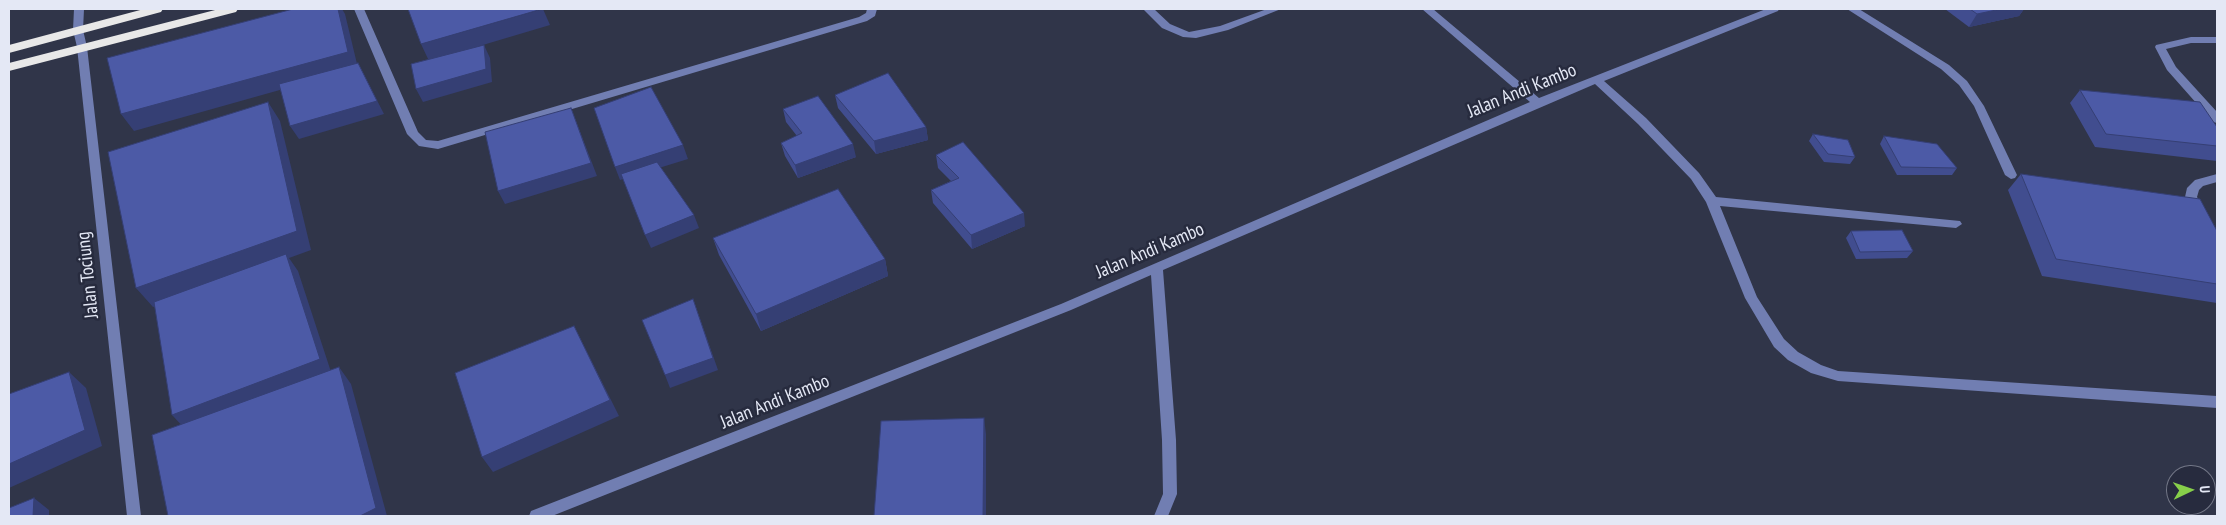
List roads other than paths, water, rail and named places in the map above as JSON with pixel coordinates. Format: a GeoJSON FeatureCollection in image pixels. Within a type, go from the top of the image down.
{"type":"FeatureCollection","features":[{"type":"Feature","properties":{"kind":"highway"},"geometry":{"type":"LineString","coordinates":[[9,49],[157,9]]}},
{"type":"Feature","properties":{"kind":"highway"},"geometry":{"type":"LineString","coordinates":[[9,67],[232,9]]}},
{"type":"Feature","properties":{"kind":"street","name":"Jalan Tociung"},"geometry":{"type":"LineString","coordinates":[[79,9],[78,30],[82,47],[134,516]]}},
{"type":"Feature","properties":{"kind":"street"},"geometry":{"type":"LineString","coordinates":[[359,9],[413,134],[423,143],[438,145],[863,19],[871,14],[872,9]]}},
{"type":"Feature","properties":{"kind":"street"},"geometry":{"type":"LineString","coordinates":[[1148,9],[1166,26],[1187,34],[1196,35],[1224,28],[1276,9]]}},
{"type":"Feature","properties":{"kind":"street"},"geometry":{"type":"LineString","coordinates":[[1427,9],[1538,104]]}},
{"type":"Feature","properties":{"kind":"street","name":"Jalan Andi Kambo"},"geometry":{"type":"LineString","coordinates":[[536,516],[1066,307],[1538,104],[1774,9]]}},
{"type":"Feature","properties":{"kind":"street"},"geometry":{"type":"LineString","coordinates":[[1852,9],[1945,67],[1963,82],[1979,106],[2011,175]]}},
{"type":"Feature","properties":{"kind":"street"},"geometry":{"type":"LineString","coordinates":[[2217,40],[2191,40],[2160,48],[2170,68],[2217,118]]}},
{"type":"Feature","properties":{"kind":"street"},"geometry":{"type":"LineString","coordinates":[[1598,81],[1642,120],[1696,176],[1712,201],[1751,298],[1778,343],[1793,356],[1816,369],[1838,376],[2217,402]]}},
{"type":"Feature","properties":{"kind":"street"},"geometry":{"type":"LineString","coordinates":[[2217,178],[2199,183],[2193,188],[2192,197],[2217,241]]}},
{"type":"Feature","properties":{"kind":"street"},"geometry":{"type":"LineString","coordinates":[[1712,201],[1956,224]]}},
{"type":"Feature","properties":{"kind":"street"},"geometry":{"type":"LineString","coordinates":[[1157,268],[1169,440],[1170,494],[1161,516]]}}]}
